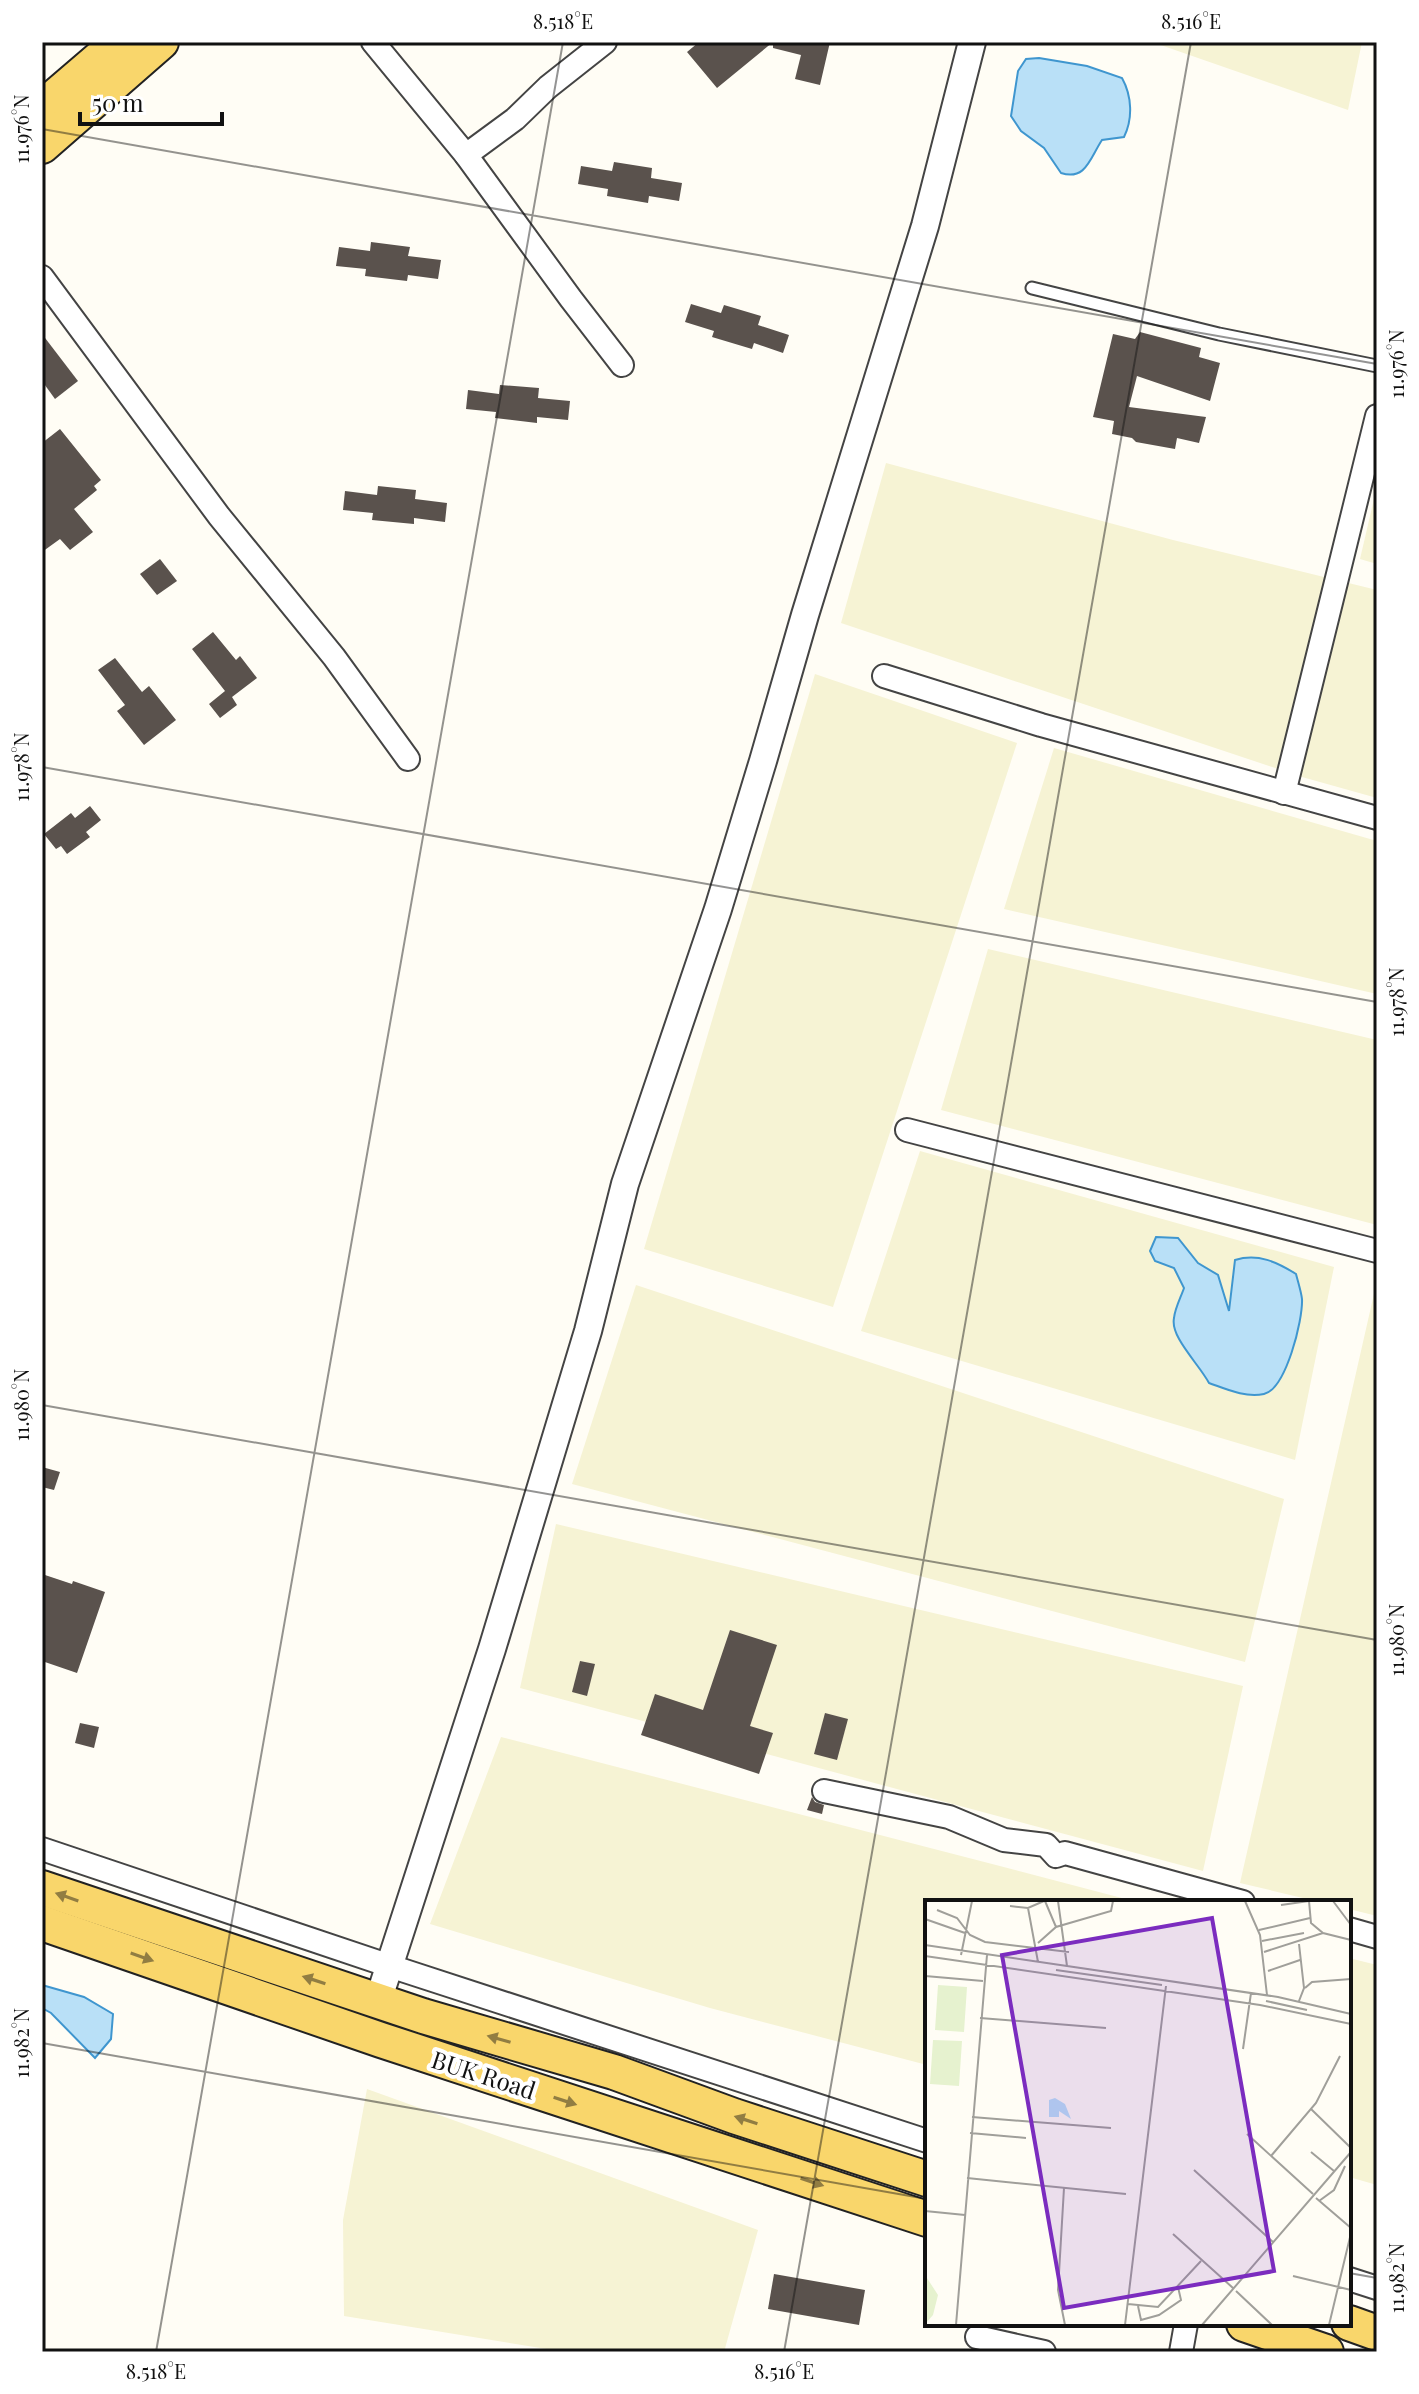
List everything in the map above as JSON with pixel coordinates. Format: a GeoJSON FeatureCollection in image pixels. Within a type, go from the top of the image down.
{"type":"FeatureCollection","features":[{"type":"Feature","properties":{"kind":"main road"},"geometry":{"type":"LineString","coordinates":[[42,108],[119,42]]}},
{"type":"Feature","properties":{"kind":"main road"},"geometry":{"type":"LineString","coordinates":[[42,146],[161,42]]}},
{"type":"Feature","properties":{"kind":"main road","name":"BUK Road"},"geometry":{"type":"LineString","coordinates":[[42,1888],[423,2016],[614,2072],[734,2116],[925,2178]]}},
{"type":"Feature","properties":{"kind":"main road","name":"BUK Road"},"geometry":{"type":"LineString","coordinates":[[42,1923],[396,2045],[925,2218]]}},
{"type":"Feature","properties":{"kind":"main road"},"geometry":{"type":"LineString","coordinates":[[1351,2324],[1377,2333]]}},
{"type":"Feature","properties":{"kind":"main road"},"geometry":{"type":"LineString","coordinates":[[1250,2326],[1326,2352]]}},
{"type":"Feature","properties":{"kind":"street"},"geometry":{"type":"LineString","coordinates":[[373,42],[466,155],[622,365]]}},
{"type":"Feature","properties":{"kind":"street"},"geometry":{"type":"LineString","coordinates":[[466,155],[515,119],[548,87],[605,42]]}},
{"type":"Feature","properties":{"kind":"street"},"geometry":{"type":"LineString","coordinates":[[383,2003],[397,1968],[588,1331],[625,1184],[718,909],[925,226],[972,42]]}},
{"type":"Feature","properties":{"kind":"street"},"geometry":{"type":"LineString","coordinates":[[42,277],[219,516],[334,657],[408,759]]}},
{"type":"Feature","properties":{"kind":"street"},"geometry":{"type":"LineString","coordinates":[[1284,793],[1377,416]]}},
{"type":"Feature","properties":{"kind":"street"},"geometry":{"type":"LineString","coordinates":[[884,676],[1041,725],[1377,818]]}},
{"type":"Feature","properties":{"kind":"street"},"geometry":{"type":"LineString","coordinates":[[907,1130],[1377,1251]]}},
{"type":"Feature","properties":{"kind":"street"},"geometry":{"type":"LineString","coordinates":[[824,1791],[949,1817],[1004,1840],[1046,1845],[1056,1856],[1065,1853],[1236,1900]]}},
{"type":"Feature","properties":{"kind":"street"},"geometry":{"type":"LineString","coordinates":[[42,1849],[925,2140]]}},
{"type":"Feature","properties":{"kind":"street"},"geometry":{"type":"LineString","coordinates":[[1351,1930],[1377,1937]]}},
{"type":"Feature","properties":{"kind":"street"},"geometry":{"type":"LineString","coordinates":[[1351,2280],[1377,2288]]}},
{"type":"Feature","properties":{"kind":"street"},"geometry":{"type":"LineString","coordinates":[[1181,2352],[1186,2326]]}},
{"type":"Feature","properties":{"kind":"street"},"geometry":{"type":"LineString","coordinates":[[977,2338],[1044,2352]]}},
{"type":"Feature","properties":{"kind":"lane"},"geometry":{"type":"LineString","coordinates":[[1032,288],[1219,334],[1377,366]]}},
{"type":"Feature","properties":{"kind":"shaded area"},"geometry":{"type":"Polygon","coordinates":[[[1152,42],[1362,42],[1348,110],[1152,42]]]}},
{"type":"Feature","properties":{"kind":"shaded area"},"geometry":{"type":"Polygon","coordinates":[[[886,463],[1173,540],[1377,590],[1377,798],[1302,777],[841,623],[886,463]]]}},
{"type":"Feature","properties":{"kind":"shaded area"},"geometry":{"type":"Polygon","coordinates":[[[1377,486],[1377,564],[1360,559],[1377,486]]]}},
{"type":"Feature","properties":{"kind":"shaded area"},"geometry":{"type":"Polygon","coordinates":[[[815,674],[1017,743],[833,1307],[644,1249],[815,674]]]}},
{"type":"Feature","properties":{"kind":"shaded area"},"geometry":{"type":"Polygon","coordinates":[[[1054,748],[1377,841],[1377,994],[1004,909],[1054,748]]]}},
{"type":"Feature","properties":{"kind":"shaded area"},"geometry":{"type":"Polygon","coordinates":[[[988,949],[1377,1040],[1377,1225],[941,1110],[988,949]]]}},
{"type":"Feature","properties":{"kind":"shaded area"},"geometry":{"type":"Polygon","coordinates":[[[920,1151],[1334,1267],[1295,1460],[861,1331],[920,1151]]]}},
{"type":"Feature","properties":{"kind":"shaded area"},"geometry":{"type":"Polygon","coordinates":[[[636,1285],[1284,1499],[1245,1662],[572,1484],[636,1285]]]}},
{"type":"Feature","properties":{"kind":"shaded area"},"geometry":{"type":"Polygon","coordinates":[[[1377,1285],[1377,1916],[1351,1910],[1351,1900],[1312,1900],[1240,1883],[1377,1285]]]}},
{"type":"Feature","properties":{"kind":"shaded area"},"geometry":{"type":"Polygon","coordinates":[[[556,1524],[1243,1686],[1203,1871],[520,1688],[556,1524]]]}},
{"type":"Feature","properties":{"kind":"shaded area"},"geometry":{"type":"Polygon","coordinates":[[[501,1737],[1129,1900],[925,1900],[925,2064],[710,2008],[430,1924],[501,1737]]]}},
{"type":"Feature","properties":{"kind":"shaded area"},"geometry":{"type":"Polygon","coordinates":[[[1351,1958],[1377,1965],[1377,2185],[1351,2178],[1351,1958]]]}},
{"type":"Feature","properties":{"kind":"shaded area"},"geometry":{"type":"Polygon","coordinates":[[[367,2089],[758,2230],[724,2352],[565,2352],[344,2316],[343,2220],[367,2089]]]}},
{"type":"Feature","properties":{"kind":"water"},"geometry":{"type":"Polygon","coordinates":[[[1039,58],[1087,66],[1122,78],[1128,92],[1130,115],[1124,137],[1102,140],[1086,166],[1076,174],[1061,173],[1044,148],[1021,131],[1011,116],[1018,71],[1026,59],[1039,58]]]}},
{"type":"Feature","properties":{"kind":"water"},"geometry":{"type":"Polygon","coordinates":[[[1156,1237],[1178,1238],[1198,1263],[1218,1275],[1229,1311],[1235,1260],[1267,1260],[1296,1274],[1302,1299],[1300,1322],[1286,1367],[1272,1389],[1264,1394],[1250,1395],[1209,1383],[1176,1334],[1175,1314],[1184,1288],[1174,1268],[1155,1261],[1150,1251],[1156,1237]]]}},
{"type":"Feature","properties":{"kind":"water"},"geometry":{"type":"Polygon","coordinates":[[[42,1985],[84,1997],[113,2014],[111,2039],[95,2058],[51,2013],[42,2008],[42,1985]]]}},
{"type":"Feature","properties":{"kind":"building"},"geometry":{"type":"Polygon","coordinates":[[[699,42],[773,42],[717,88],[687,52],[699,42]]]}},
{"type":"Feature","properties":{"kind":"building"},"geometry":{"type":"Polygon","coordinates":[[[773,42],[830,42],[820,85],[795,79],[801,55],[773,48],[773,42]]]}},
{"type":"Feature","properties":{"kind":"building"},"geometry":{"type":"Polygon","coordinates":[[[614,162],[652,168],[651,178],[682,183],[679,201],[649,196],[648,203],[607,196],[608,189],[578,184],[581,166],[612,171],[614,162]]]}},
{"type":"Feature","properties":{"kind":"building"},"geometry":{"type":"Polygon","coordinates":[[[371,242],[410,247],[408,256],[441,260],[438,279],[408,275],[407,281],[365,276],[366,269],[336,266],[339,247],[370,251],[371,242]]]}},
{"type":"Feature","properties":{"kind":"building"},"geometry":{"type":"Polygon","coordinates":[[[691,304],[721,313],[724,305],[761,316],[758,325],[789,335],[783,353],[754,343],[752,349],[712,337],[714,331],[685,322],[691,304]]]}},
{"type":"Feature","properties":{"kind":"building"},"geometry":{"type":"Polygon","coordinates":[[[1140,332],[1201,348],[1199,357],[1220,363],[1210,401],[1137,376],[1129,407],[1206,417],[1199,443],[1177,438],[1175,449],[1136,442],[1132,438],[1112,434],[1114,421],[1093,417],[1113,334],[1135,339],[1140,332]]]}},
{"type":"Feature","properties":{"kind":"building"},"geometry":{"type":"Polygon","coordinates":[[[42,334],[78,381],[55,399],[42,381],[42,334]]]}},
{"type":"Feature","properties":{"kind":"building"},"geometry":{"type":"Polygon","coordinates":[[[500,385],[539,388],[538,398],[570,401],[568,420],[537,417],[537,423],[495,418],[496,412],[466,409],[468,390],[499,394],[500,385]]]}},
{"type":"Feature","properties":{"kind":"building"},"geometry":{"type":"Polygon","coordinates":[[[60,429],[101,480],[94,486],[97,490],[74,509],[93,532],[70,550],[60,539],[42,552],[42,443],[60,429]]]}},
{"type":"Feature","properties":{"kind":"building"},"geometry":{"type":"Polygon","coordinates":[[[378,486],[416,490],[415,499],[447,503],[445,522],[414,518],[414,524],[372,520],[373,513],[343,510],[345,491],[377,495],[378,486]]]}},
{"type":"Feature","properties":{"kind":"building"},"geometry":{"type":"Polygon","coordinates":[[[160,559],[177,581],[157,595],[140,574],[160,559]]]}},
{"type":"Feature","properties":{"kind":"building"},"geometry":{"type":"Polygon","coordinates":[[[213,632],[236,660],[240,656],[257,678],[232,697],[237,705],[220,718],[209,704],[225,691],[192,649],[213,632]]]}},
{"type":"Feature","properties":{"kind":"building"},"geometry":{"type":"Polygon","coordinates":[[[115,658],[142,692],[149,686],[176,720],[144,745],[117,711],[125,705],[98,670],[115,658]]]}},
{"type":"Feature","properties":{"kind":"building"},"geometry":{"type":"Polygon","coordinates":[[[90,806],[101,820],[86,832],[90,837],[67,854],[61,846],[56,849],[44,834],[71,813],[75,818],[90,806]]]}},
{"type":"Feature","properties":{"kind":"building"},"geometry":{"type":"Polygon","coordinates":[[[42,1467],[60,1472],[54,1490],[42,1487],[42,1467]]]}},
{"type":"Feature","properties":{"kind":"building"},"geometry":{"type":"Polygon","coordinates":[[[42,1574],[105,1592],[77,1673],[42,1661],[42,1574]]]}},
{"type":"Feature","properties":{"kind":"building"},"geometry":{"type":"Polygon","coordinates":[[[730,1630],[777,1645],[750,1726],[773,1733],[759,1774],[641,1735],[655,1694],[703,1710],[730,1630]]]}},
{"type":"Feature","properties":{"kind":"building"},"geometry":{"type":"Polygon","coordinates":[[[580,1661],[595,1664],[587,1696],[572,1692],[580,1661]]]}},
{"type":"Feature","properties":{"kind":"building"},"geometry":{"type":"Polygon","coordinates":[[[825,1713],[848,1719],[837,1760],[814,1754],[825,1713]]]}},
{"type":"Feature","properties":{"kind":"building"},"geometry":{"type":"Polygon","coordinates":[[[80,1723],[99,1727],[94,1748],[75,1743],[80,1723]]]}},
{"type":"Feature","properties":{"kind":"building"},"geometry":{"type":"Polygon","coordinates":[[[812,1797],[815,1802],[824,1805],[822,1814],[807,1810],[812,1797]]]}},
{"type":"Feature","properties":{"kind":"building"},"geometry":{"type":"Polygon","coordinates":[[[774,2274],[865,2290],[859,2325],[768,2309],[774,2274]]]}}]}
